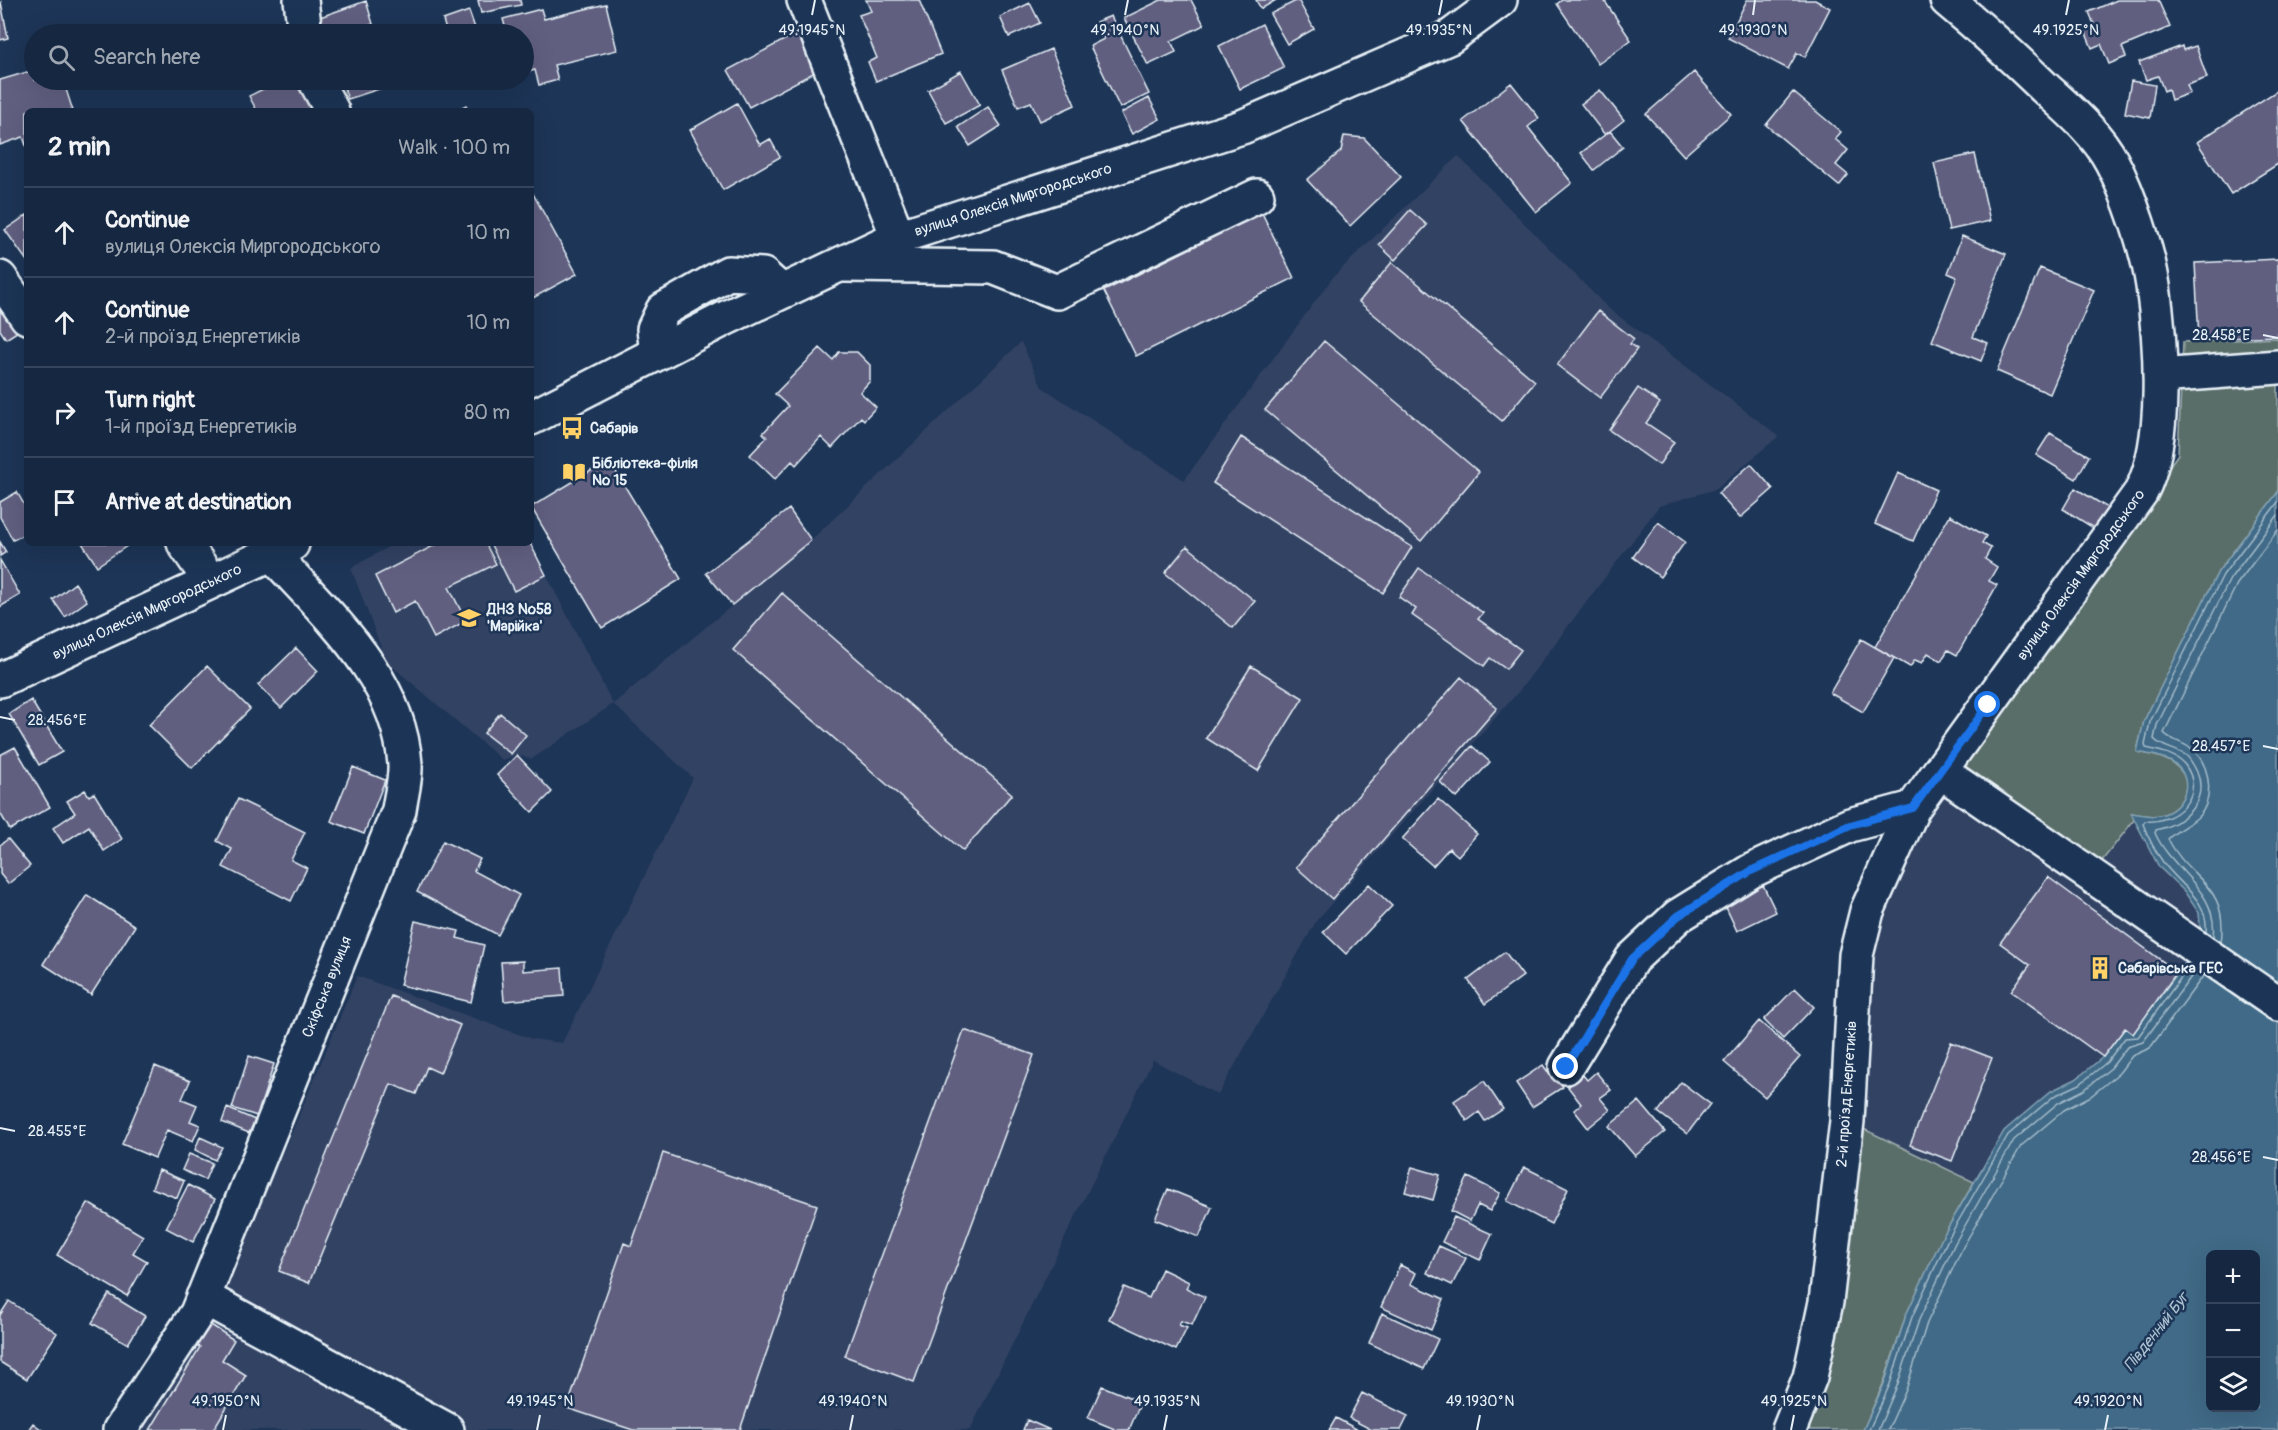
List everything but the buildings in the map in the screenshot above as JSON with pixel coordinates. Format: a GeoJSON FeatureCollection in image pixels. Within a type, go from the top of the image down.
{"type":"FeatureCollection","features":[{"type":"Feature","properties":{"kind":"street"},"geometry":{"type":"LineString","coordinates":[[301,0],[304,24]]}},
{"type":"Feature","properties":{"kind":"street"},"geometry":{"type":"LineString","coordinates":[[804,0],[898,237]]}},
{"type":"Feature","properties":{"kind":"street","name":"вулиця Олексія Миргородського"},"geometry":{"type":"LineString","coordinates":[[534,416],[657,352],[898,237],[1242,127],[1450,37],[1500,0]]}},
{"type":"Feature","properties":{"kind":"street","name":"вулиця Олексія Миргородського"},"geometry":{"type":"LineString","coordinates":[[1940,771],[2142,492],[2151,474],[2155,454],[2160,376],[2153,285],[2133,212],[2111,160],[2076,117],[1986,31],[1947,0]]}},
{"type":"Feature","properties":{"kind":"street"},"geometry":{"type":"LineString","coordinates":[[320,90],[330,108]]}},
{"type":"Feature","properties":{"kind":"street"},"geometry":{"type":"LineString","coordinates":[[838,265],[993,267],[1057,292],[1257,196]]}},
{"type":"Feature","properties":{"kind":"street"},"geometry":{"type":"LineString","coordinates":[[0,278],[24,313]]}},
{"type":"Feature","properties":{"kind":"street"},"geometry":{"type":"LineString","coordinates":[[2160,376],[2278,368]]}},
{"type":"Feature","properties":{"kind":"street"},"geometry":{"type":"LineString","coordinates":[[186,546],[211,582]]}},
{"type":"Feature","properties":{"kind":"street","name":"вулиця Олексія Миргородського"},"geometry":{"type":"LineString","coordinates":[[0,680],[283,548]]}},
{"type":"Feature","properties":{"kind":"street","name":"Скіфська вулиця"},"geometry":{"type":"LineString","coordinates":[[120,1430],[197,1313],[399,810],[405,765],[395,714],[370,664],[283,548]]}},
{"type":"Feature","properties":{"kind":"street"},"geometry":{"type":"LineString","coordinates":[[1940,771],[2278,1004]]}},
{"type":"Feature","properties":{"kind":"street","name":"2-й проїзд Енергетиків"},"geometry":{"type":"LineString","coordinates":[[1789,1430],[1810,1377],[1826,1302],[1847,1121],[1856,955],[1860,933],[1913,808],[1940,771]]}},
{"type":"Feature","properties":{"kind":"street"},"geometry":{"type":"LineString","coordinates":[[1566,1067],[1632,959],[1678,916],[1751,871],[1850,825],[1913,808]]}},
{"type":"Feature","properties":{"kind":"street"},"geometry":{"type":"LineString","coordinates":[[203,1297],[447,1430]]}},
{"type":"Feature","properties":{"kind":"shaded area"},"geometry":{"type":"Polygon","coordinates":[[[1458,156],[1608,308],[1779,436],[1716,489],[1659,506],[1520,690],[1317,920],[1218,1095],[1153,1060],[970,1430],[139,1430],[207,1319],[293,1130],[357,976],[532,1039],[562,1043],[693,778],[613,704],[811,540],[1021,342],[1042,387],[1184,480],[1333,277],[1458,156]]]}},
{"type":"Feature","properties":{"kind":"shaded area","name":"ДНЗ №58 'Марійка'"},"geometry":{"type":"Polygon","coordinates":[[[390,546],[532,546],[613,704],[532,759],[517,755],[502,760],[386,661],[351,568],[390,546]]]}},
{"type":"Feature","properties":{"kind":"shaded area"},"geometry":{"type":"Polygon","coordinates":[[[1940,771],[2093,871],[2134,820],[2159,867],[2184,891],[2199,913],[2198,946],[2133,1034],[2124,1028],[2103,1057],[2076,1079],[2051,1091],[2004,1131],[1974,1182],[1847,1121],[1856,955],[1940,771]]]}},
{"type":"Feature","properties":{"kind":"green space"},"geometry":{"type":"Polygon","coordinates":[[[2278,338],[2278,492],[2218,572],[2144,721],[2137,751],[2162,758],[2176,766],[2185,779],[2185,793],[2177,806],[2164,814],[2152,816],[2132,813],[2134,820],[2094,871],[1943,767],[2000,707],[2178,454],[2183,342],[2278,338]]]}},
{"type":"Feature","properties":{"kind":"green space"},"geometry":{"type":"Polygon","coordinates":[[[1847,1121],[1974,1182],[1943,1236],[1906,1315],[1884,1382],[1863,1430],[1789,1430],[1847,1121]]]}},
{"type":"Feature","properties":{"kind":"water","name":"Південний Буг"},"geometry":{"type":"Polygon","coordinates":[[[2278,492],[2278,1430],[1863,1430],[1885,1382],[1906,1315],[1943,1236],[2004,1131],[2051,1091],[2076,1079],[2103,1057],[2125,1028],[2133,1033],[2198,946],[2199,913],[2184,891],[2159,867],[2131,813],[2152,816],[2164,814],[2178,805],[2185,791],[2184,776],[2173,763],[2160,757],[2137,752],[2144,721],[2218,572],[2278,492]]]}},
{"type":"Feature","properties":{"kind":"place","name":"Сабарів"},"geometry":{"type":"Point","coordinates":[572,428]}},
{"type":"Feature","properties":{"kind":"place","name":"Бібліотека-філія № 15"},"geometry":{"type":"Point","coordinates":[574,472]}},
{"type":"Feature","properties":{"kind":"place","name":"ДНЗ №58 'Марійка'"},"geometry":{"type":"Point","coordinates":[469,618]}},
{"type":"Feature","properties":{"kind":"place","name":"Сабарівська ГЕС"},"geometry":{"type":"Point","coordinates":[2100,968]}},
{"type":"Feature","properties":{"kind":"route"},"geometry":{"type":"LineString","coordinates":[[1566,1067],[1632,959],[1678,916],[1751,871],[1850,825],[1913,808],[1988,705]]}}]}
